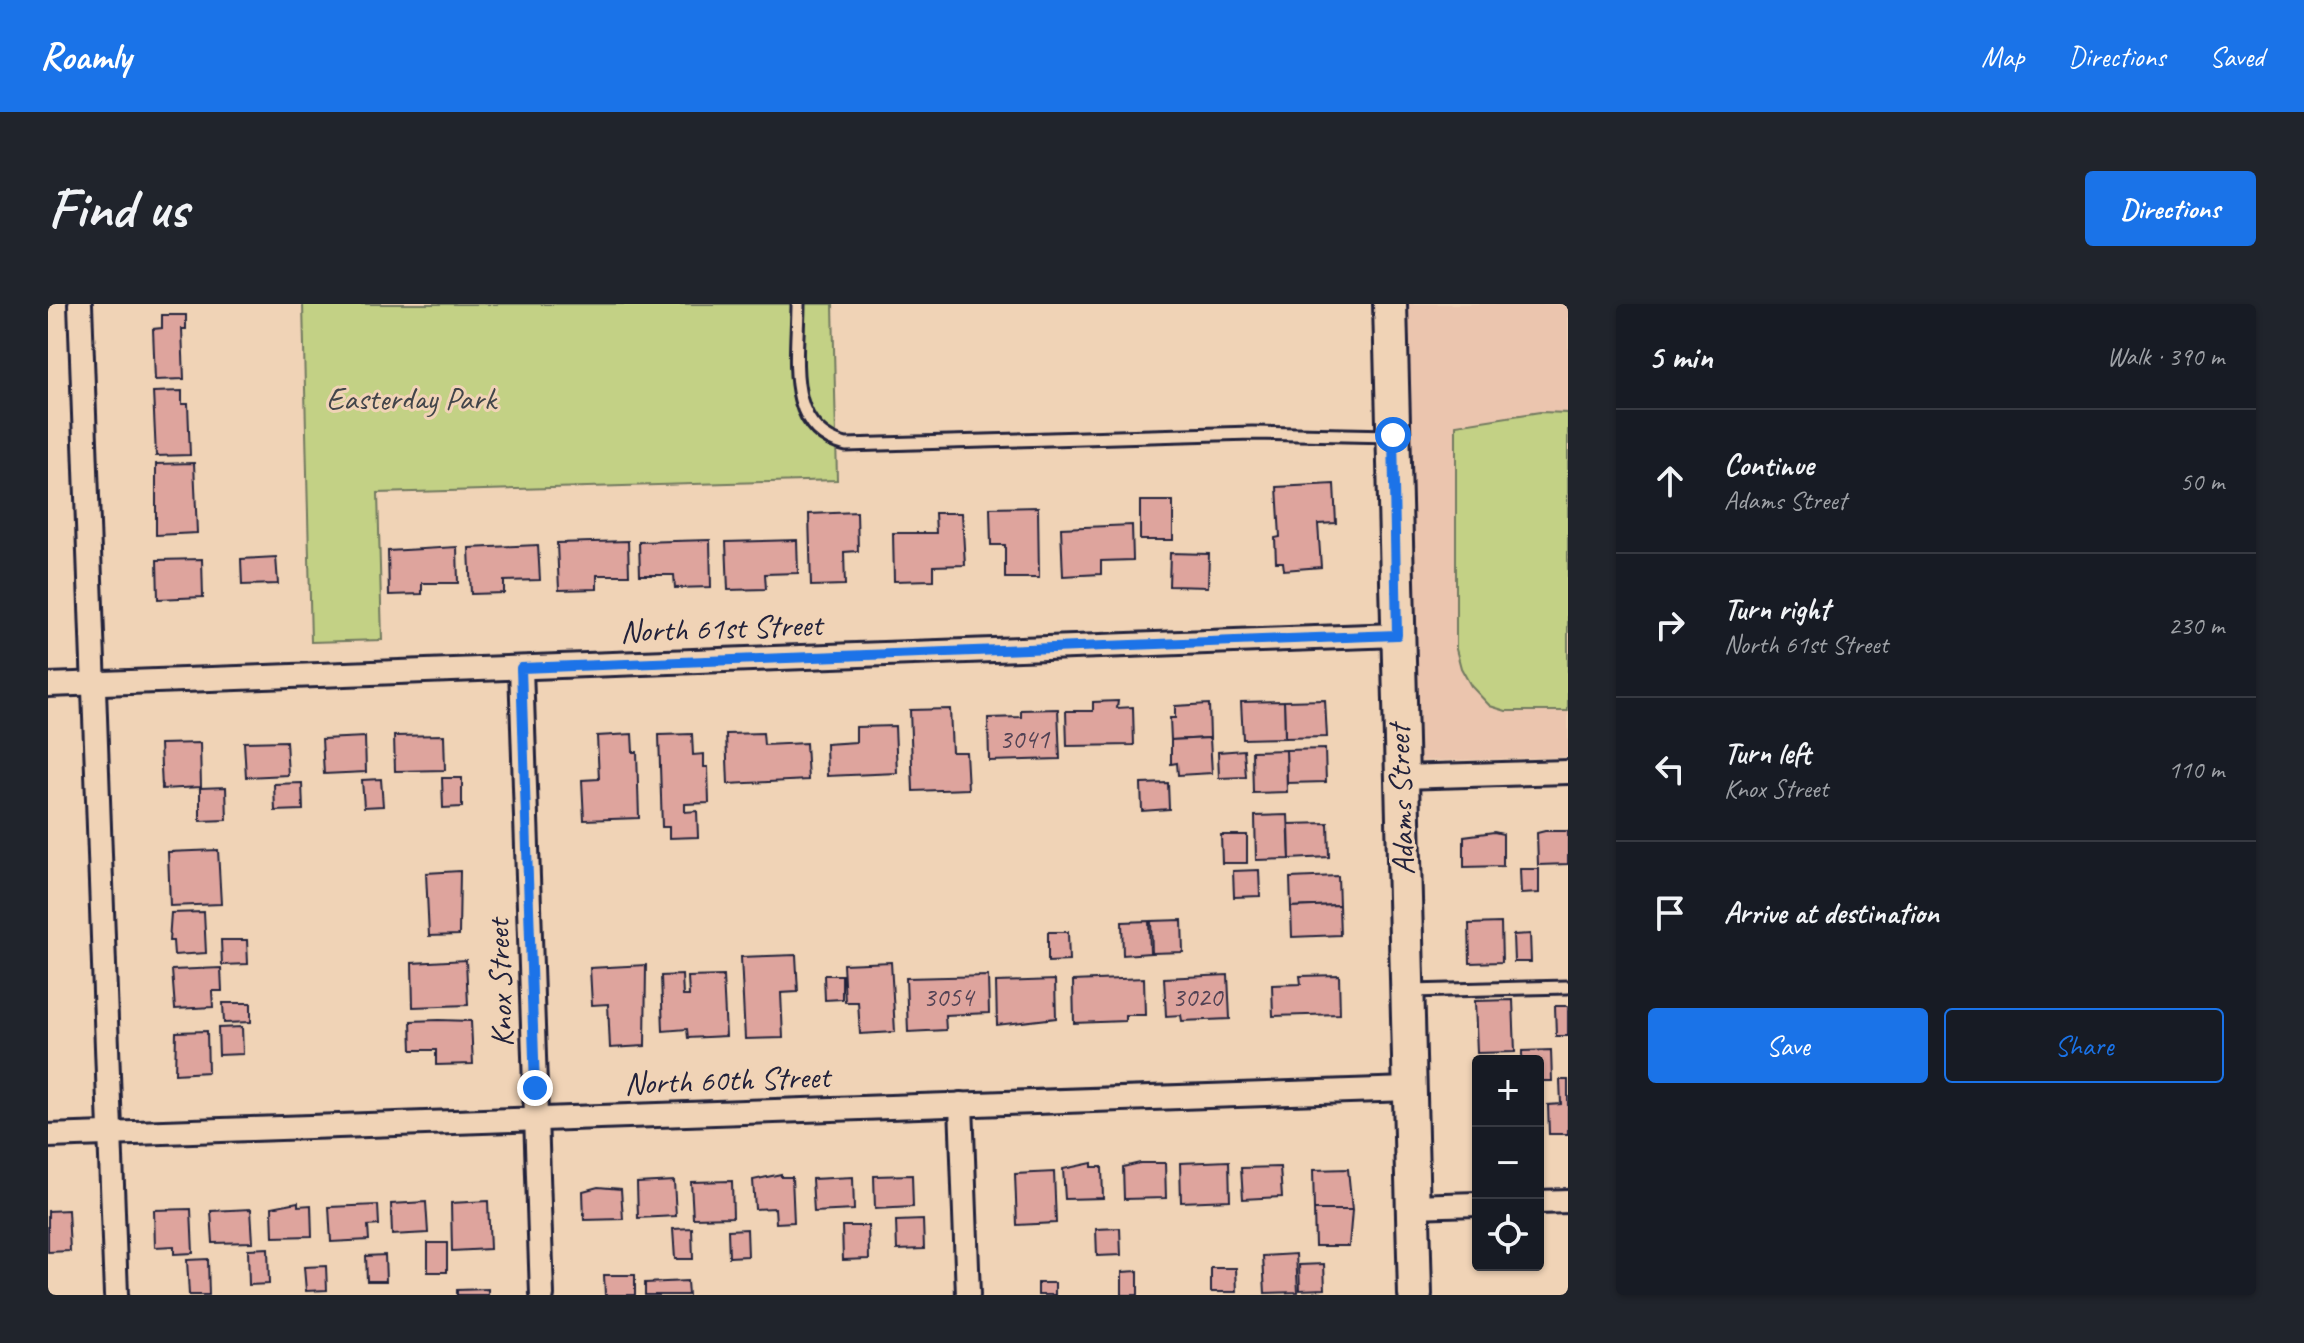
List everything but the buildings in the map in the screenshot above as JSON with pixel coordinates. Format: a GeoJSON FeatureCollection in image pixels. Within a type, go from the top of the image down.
{"type":"FeatureCollection","features":[{"type":"Feature","properties":{"kind":"main road","name":"Adams Street"},"geometry":{"type":"LineString","coordinates":[[1390,304],[1415,1295]]}},
{"type":"Feature","properties":{"kind":"street"},"geometry":{"type":"LineString","coordinates":[[80,304],[116,1295]]}},
{"type":"Feature","properties":{"kind":"street","name":"North 61st Street"},"geometry":{"type":"LineString","coordinates":[[48,685],[1397,635]]}},
{"type":"Feature","properties":{"kind":"street","name":"Knox Street"},"geometry":{"type":"LineString","coordinates":[[521,668],[542,1295]]}},
{"type":"Feature","properties":{"kind":"street"},"geometry":{"type":"LineString","coordinates":[[1401,777],[1568,772]]}},
{"type":"Feature","properties":{"kind":"street","name":"North 60th Street"},"geometry":{"type":"LineString","coordinates":[[48,1136],[1409,1089]]}},
{"type":"Feature","properties":{"kind":"street"},"geometry":{"type":"LineString","coordinates":[[961,1104],[968,1295]]}},
{"type":"Feature","properties":{"kind":"street"},"geometry":{"type":"LineString","coordinates":[[1544,1202],[1568,1201]]}},
{"type":"Feature","properties":{"kind":"street"},"geometry":{"type":"LineString","coordinates":[[1411,1206],[1472,1204]]}},
{"type":"Feature","properties":{"kind":"lane"},"geometry":{"type":"LineString","coordinates":[[798,304],[799,393],[803,410],[816,430],[846,445],[1252,433],[1393,435]]}},
{"type":"Feature","properties":{"kind":"lane"},"geometry":{"type":"LineString","coordinates":[[1406,991],[1568,987]]}},
{"type":"Feature","properties":{"kind":"shaded area"},"geometry":{"type":"Polygon","coordinates":[[[1407,304],[1568,304],[1568,757],[1421,761],[1407,304]]]}},
{"type":"Feature","properties":{"kind":"green space","name":"Easterday Park"},"geometry":{"type":"Polygon","coordinates":[[[303,304],[833,304],[837,480],[378,493],[382,640],[311,642],[303,304]]]}},
{"type":"Feature","properties":{"kind":"green space"},"geometry":{"type":"Polygon","coordinates":[[[1540,412],[1568,413],[1568,711],[1506,711],[1490,706],[1471,686],[1461,668],[1456,649],[1456,425],[1540,412]]]}},
{"type":"Feature","properties":{"kind":"route"},"geometry":{"type":"LineString","coordinates":[[535,1088],[521,668],[1397,635],[1393,435]]}}]}
